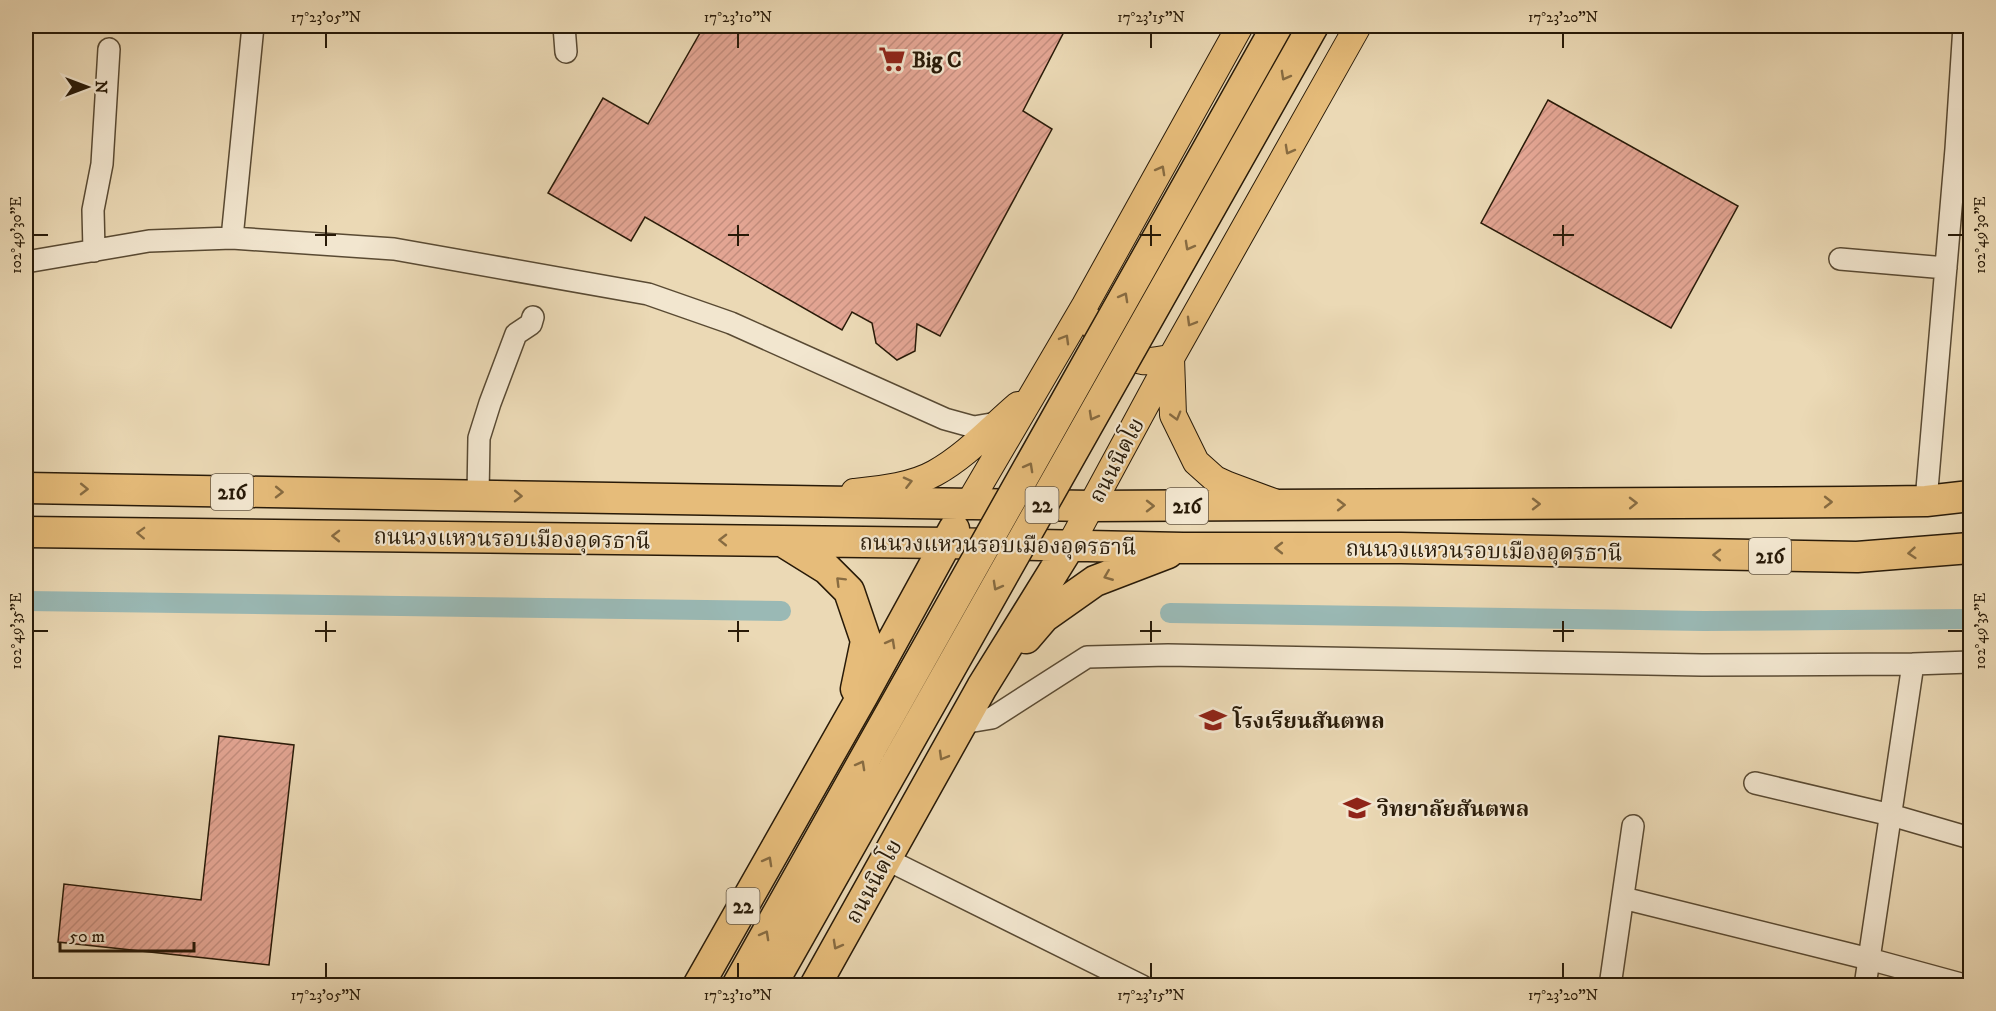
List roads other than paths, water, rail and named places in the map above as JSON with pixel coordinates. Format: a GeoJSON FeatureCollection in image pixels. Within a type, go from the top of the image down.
{"type":"FeatureCollection","features":[{"type":"Feature","properties":{"kind":"highway","name":"22"},"geometry":{"type":"LineString","coordinates":[[737,986],[1277,26]]}},
{"type":"Feature","properties":{"kind":"highway","name":"ถนนนิตโย"},"geometry":{"type":"LineString","coordinates":[[771,986],[1313,26]]}},
{"type":"Feature","properties":{"kind":"highway","name":"ถนนวงแหวนรอบเมืองอุดรธานี"},"geometry":{"type":"LineString","coordinates":[[26,488],[1091,506],[1926,501],[1971,496]]}},
{"type":"Feature","properties":{"kind":"highway","name":"22"},"geometry":{"type":"LineString","coordinates":[[698,986],[969,503]]}},
{"type":"Feature","properties":{"kind":"highway","name":"ถนนวงแหวนรอบเมืองอุดรธานี"},"geometry":{"type":"LineString","coordinates":[[26,532],[1183,548],[1401,548],[1857,557],[1971,548]]}},
{"type":"Feature","properties":{"kind":"highway"},"geometry":{"type":"LineString","coordinates":[[782,541],[827,569],[849,591],[866,640],[857,705]]}},
{"type":"Feature","properties":{"kind":"highway","name":"ถนนนิตโย"},"geometry":{"type":"LineString","coordinates":[[815,986],[982,687],[1070,545]]}},
{"type":"Feature","properties":{"kind":"highway"},"geometry":{"type":"LineString","coordinates":[[982,687],[1044,617],[1095,581],[1183,548]]}},
{"type":"Feature","properties":{"kind":"highway"},"geometry":{"type":"LineString","coordinates":[[857,705],[887,678],[908,676],[943,695],[962,723]]}},
{"type":"Feature","properties":{"kind":"main road","name":"22"},"geometry":{"type":"LineString","coordinates":[[969,503],[1085,305],[1240,26]]}},
{"type":"Feature","properties":{"kind":"main road","name":"ถนนนิตโย"},"geometry":{"type":"LineString","coordinates":[[1070,545],[1171,358],[1358,26]]}},
{"type":"Feature","properties":{"kind":"main road"},"geometry":{"type":"LineString","coordinates":[[1085,305],[1094,330],[1116,350],[1142,361],[1171,358],[1173,415],[1196,462],[1215,479],[1282,505]]}},
{"type":"Feature","properties":{"kind":"main road"},"geometry":{"type":"LineString","coordinates":[[789,501],[884,488],[935,473],[963,454],[1036,390]]}},
{"type":"Feature","properties":{"kind":"street"},"geometry":{"type":"LineString","coordinates":[[232,238],[253,26]]}},
{"type":"Feature","properties":{"kind":"street"},"geometry":{"type":"LineString","coordinates":[[564,26],[566,52]]}},
{"type":"Feature","properties":{"kind":"street"},"geometry":{"type":"LineString","coordinates":[[1926,501],[1964,26]]}},
{"type":"Feature","properties":{"kind":"street"},"geometry":{"type":"LineString","coordinates":[[94,251],[93,210],[102,164],[110,49]]}},
{"type":"Feature","properties":{"kind":"street"},"geometry":{"type":"LineString","coordinates":[[26,262],[149,241],[232,238],[394,249],[648,294],[731,323],[945,419],[974,427],[997,423]]}},
{"type":"Feature","properties":{"kind":"street"},"geometry":{"type":"LineString","coordinates":[[1840,259],[1946,268]]}},
{"type":"Feature","properties":{"kind":"street"},"geometry":{"type":"LineString","coordinates":[[478,495],[479,438],[516,334],[531,324],[533,317]]}},
{"type":"Feature","properties":{"kind":"street"},"geometry":{"type":"LineString","coordinates":[[962,723],[992,718],[1087,657],[1168,655],[1702,665],[1971,662]]}},
{"type":"Feature","properties":{"kind":"street"},"geometry":{"type":"LineString","coordinates":[[1865,986],[1913,664]]}},
{"type":"Feature","properties":{"kind":"street"},"geometry":{"type":"LineString","coordinates":[[1755,783],[1891,815],[1971,838]]}},
{"type":"Feature","properties":{"kind":"street"},"geometry":{"type":"LineString","coordinates":[[1610,986],[1633,826]]}},
{"type":"Feature","properties":{"kind":"street"},"geometry":{"type":"LineString","coordinates":[[885,858],[1142,986]]}},
{"type":"Feature","properties":{"kind":"street"},"geometry":{"type":"LineString","coordinates":[[1623,898],[1968,986]]}},
{"type":"Feature","properties":{"kind":"waterway"},"geometry":{"type":"LineString","coordinates":[[26,601],[781,611]]}},
{"type":"Feature","properties":{"kind":"waterway"},"geometry":{"type":"LineString","coordinates":[[1170,613],[1704,621],[1970,619]]}},
{"type":"Feature","properties":{"kind":"place","name":"Big C"},"geometry":{"type":"Point","coordinates":[892,59]}},
{"type":"Feature","properties":{"kind":"place","name":"โรงเรียนสันตพล"},"geometry":{"type":"Point","coordinates":[1213,720]}},
{"type":"Feature","properties":{"kind":"place","name":"วิทยาลัยสันตพล"},"geometry":{"type":"Point","coordinates":[1357,808]}}]}
